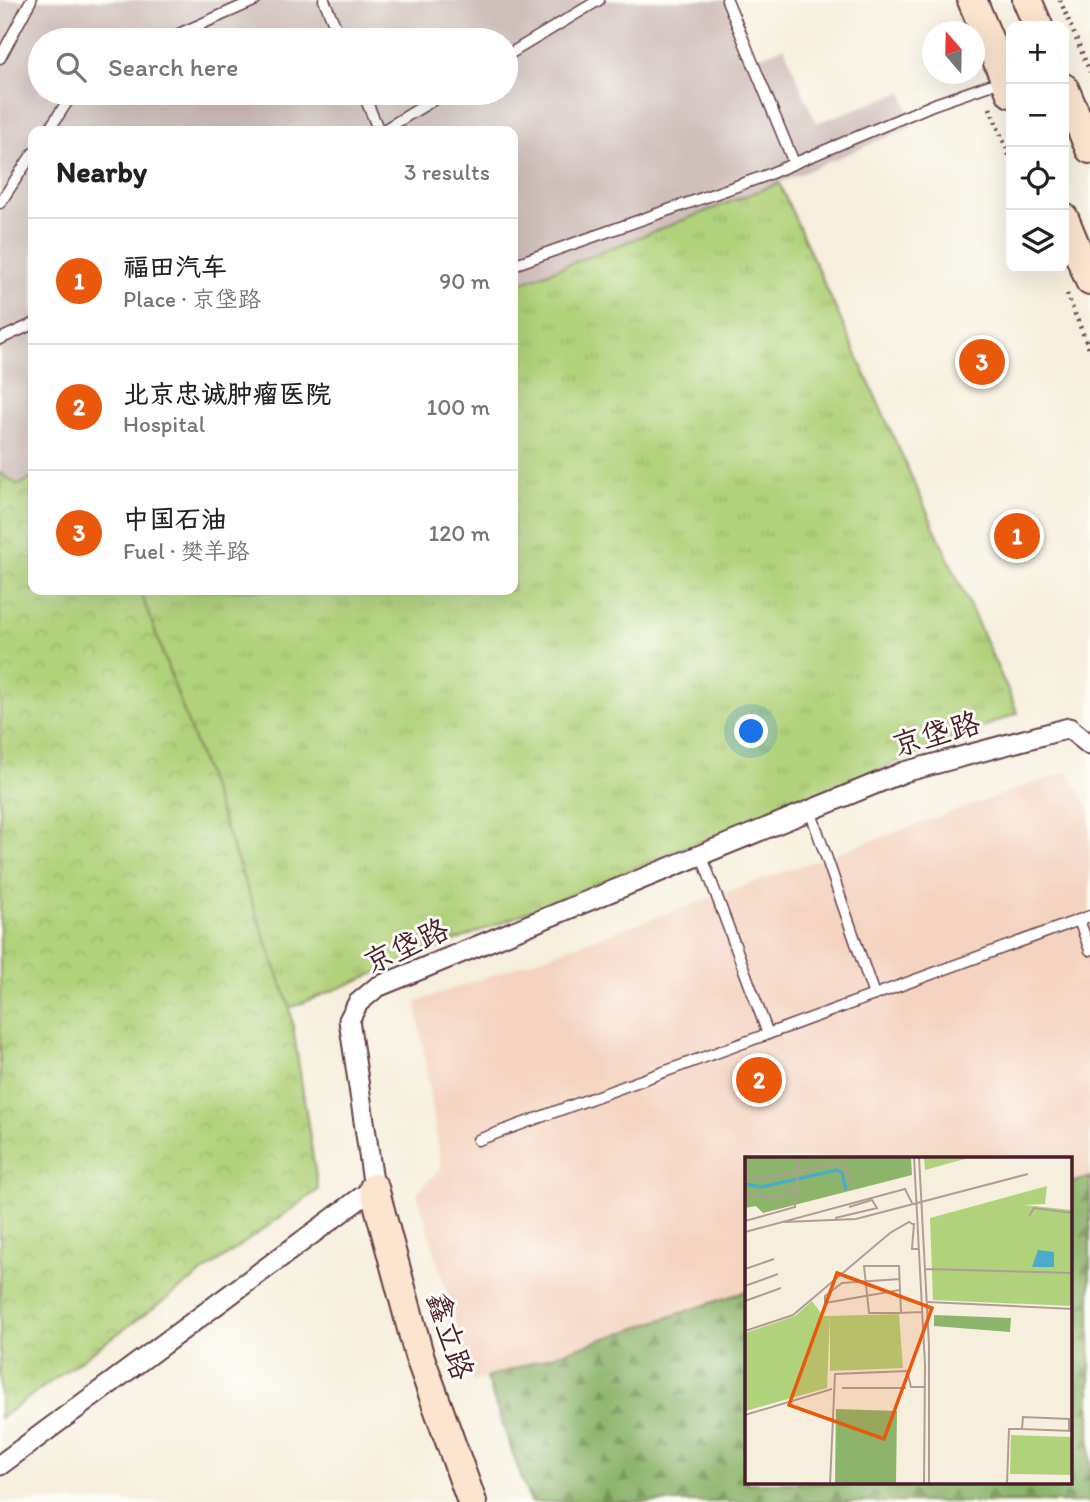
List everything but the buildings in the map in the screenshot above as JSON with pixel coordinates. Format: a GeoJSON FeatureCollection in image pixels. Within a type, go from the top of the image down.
{"type":"FeatureCollection","features":[{"type":"Feature","properties":{"kind":"street"},"geometry":{"type":"LineString","coordinates":[[972,0],[1002,85]]}},
{"type":"Feature","properties":{"kind":"street"},"geometry":{"type":"LineString","coordinates":[[1027,0],[1036,21]]}},
{"type":"Feature","properties":{"kind":"street"},"geometry":{"type":"LineString","coordinates":[[1069,100],[1090,149]]}},
{"type":"Feature","properties":{"kind":"street"},"geometry":{"type":"LineString","coordinates":[[1069,242],[1078,286]]}},
{"type":"Feature","properties":{"kind":"street","name":"京垡路"},"geometry":{"type":"LineString","coordinates":[[374,1188],[349,1020],[358,1003],[377,987],[904,772],[1069,728],[1090,745]]}},
{"type":"Feature","properties":{"kind":"street"},"geometry":{"type":"LineString","coordinates":[[0,1465],[374,1188]]}},
{"type":"Feature","properties":{"kind":"street","name":"鑫立路"},"geometry":{"type":"LineString","coordinates":[[374,1188],[419,1355],[472,1502]]}},
{"type":"Feature","properties":{"kind":"lane"},"geometry":{"type":"LineString","coordinates":[[0,58],[31,0]]}},
{"type":"Feature","properties":{"kind":"lane"},"geometry":{"type":"LineString","coordinates":[[192,28],[256,0]]}},
{"type":"Feature","properties":{"kind":"lane"},"geometry":{"type":"LineString","coordinates":[[324,0],[336,28]]}},
{"type":"Feature","properties":{"kind":"lane"},"geometry":{"type":"LineString","coordinates":[[518,49],[599,0]]}},
{"type":"Feature","properties":{"kind":"lane"},"geometry":{"type":"LineString","coordinates":[[727,0],[794,163]]}},
{"type":"Feature","properties":{"kind":"lane"},"geometry":{"type":"LineString","coordinates":[[518,263],[794,163],[935,104],[1002,85]]}},
{"type":"Feature","properties":{"kind":"lane"},"geometry":{"type":"LineString","coordinates":[[51,126],[65,105]]}},
{"type":"Feature","properties":{"kind":"lane"},"geometry":{"type":"LineString","coordinates":[[368,105],[378,126]]}},
{"type":"Feature","properties":{"kind":"lane"},"geometry":{"type":"LineString","coordinates":[[389,126],[424,105]]}},
{"type":"Feature","properties":{"kind":"lane"},"geometry":{"type":"LineString","coordinates":[[0,203],[28,161]]}},
{"type":"Feature","properties":{"kind":"lane"},"geometry":{"type":"LineString","coordinates":[[0,339],[28,326]]}},
{"type":"Feature","properties":{"kind":"lane"},"geometry":{"type":"LineString","coordinates":[[810,810],[874,995]]}},
{"type":"Feature","properties":{"kind":"lane"},"geometry":{"type":"LineString","coordinates":[[701,854],[768,1034]]}},
{"type":"Feature","properties":{"kind":"lane"},"geometry":{"type":"LineString","coordinates":[[478,1140],[1090,916]]}},
{"type":"Feature","properties":{"kind":"lane"},"geometry":{"type":"LineString","coordinates":[[1079,920],[1090,950]]}},
{"type":"Feature","properties":{"kind":"path"},"geometry":{"type":"LineString","coordinates":[[1060,0],[1090,72]]}},
{"type":"Feature","properties":{"kind":"path"},"geometry":{"type":"LineString","coordinates":[[1002,85],[1009,147]]}},
{"type":"Feature","properties":{"kind":"path"},"geometry":{"type":"LineString","coordinates":[[1078,286],[1090,351]]}},
{"type":"Feature","properties":{"kind":"shaded area"},"geometry":{"type":"Polygon","coordinates":[[[0,0],[733,0],[756,58],[784,47],[816,123],[903,92],[913,126],[779,183],[518,284],[518,126],[28,126],[28,480],[18,485],[0,473],[0,0]]]}},
{"type":"Feature","properties":{"kind":"shaded area"},"geometry":{"type":"Polygon","coordinates":[[[1068,771],[1090,811],[1090,1180],[1072,1186],[1072,1157],[745,1157],[745,1294],[473,1382],[417,1193],[441,1167],[416,1002],[1068,771]]]}},
{"type":"Feature","properties":{"kind":"green space"},"geometry":{"type":"Polygon","coordinates":[[[779,183],[1018,713],[290,1008],[142,595],[518,595],[518,284],[779,183]]]}},
{"type":"Feature","properties":{"kind":"green space"},"geometry":{"type":"Polygon","coordinates":[[[0,473],[18,485],[28,480],[28,595],[142,595],[290,1008],[318,1190],[0,1418],[0,473]]]}},
{"type":"Feature","properties":{"kind":"green space"},"geometry":{"type":"Polygon","coordinates":[[[1090,1177],[1090,1502],[530,1502],[486,1378],[745,1292],[745,1484],[1072,1484],[1072,1183],[1090,1177]]]}},
{"type":"Feature","properties":{"kind":"place","name":"中国石油"},"geometry":{"type":"Point","coordinates":[982,362]}},
{"type":"Feature","properties":{"kind":"place","name":"福田汽车"},"geometry":{"type":"Point","coordinates":[1017,536]}},
{"type":"Feature","properties":{"kind":"place","name":"北京忠诚肿瘤医院"},"geometry":{"type":"Point","coordinates":[759,1080]}}]}
